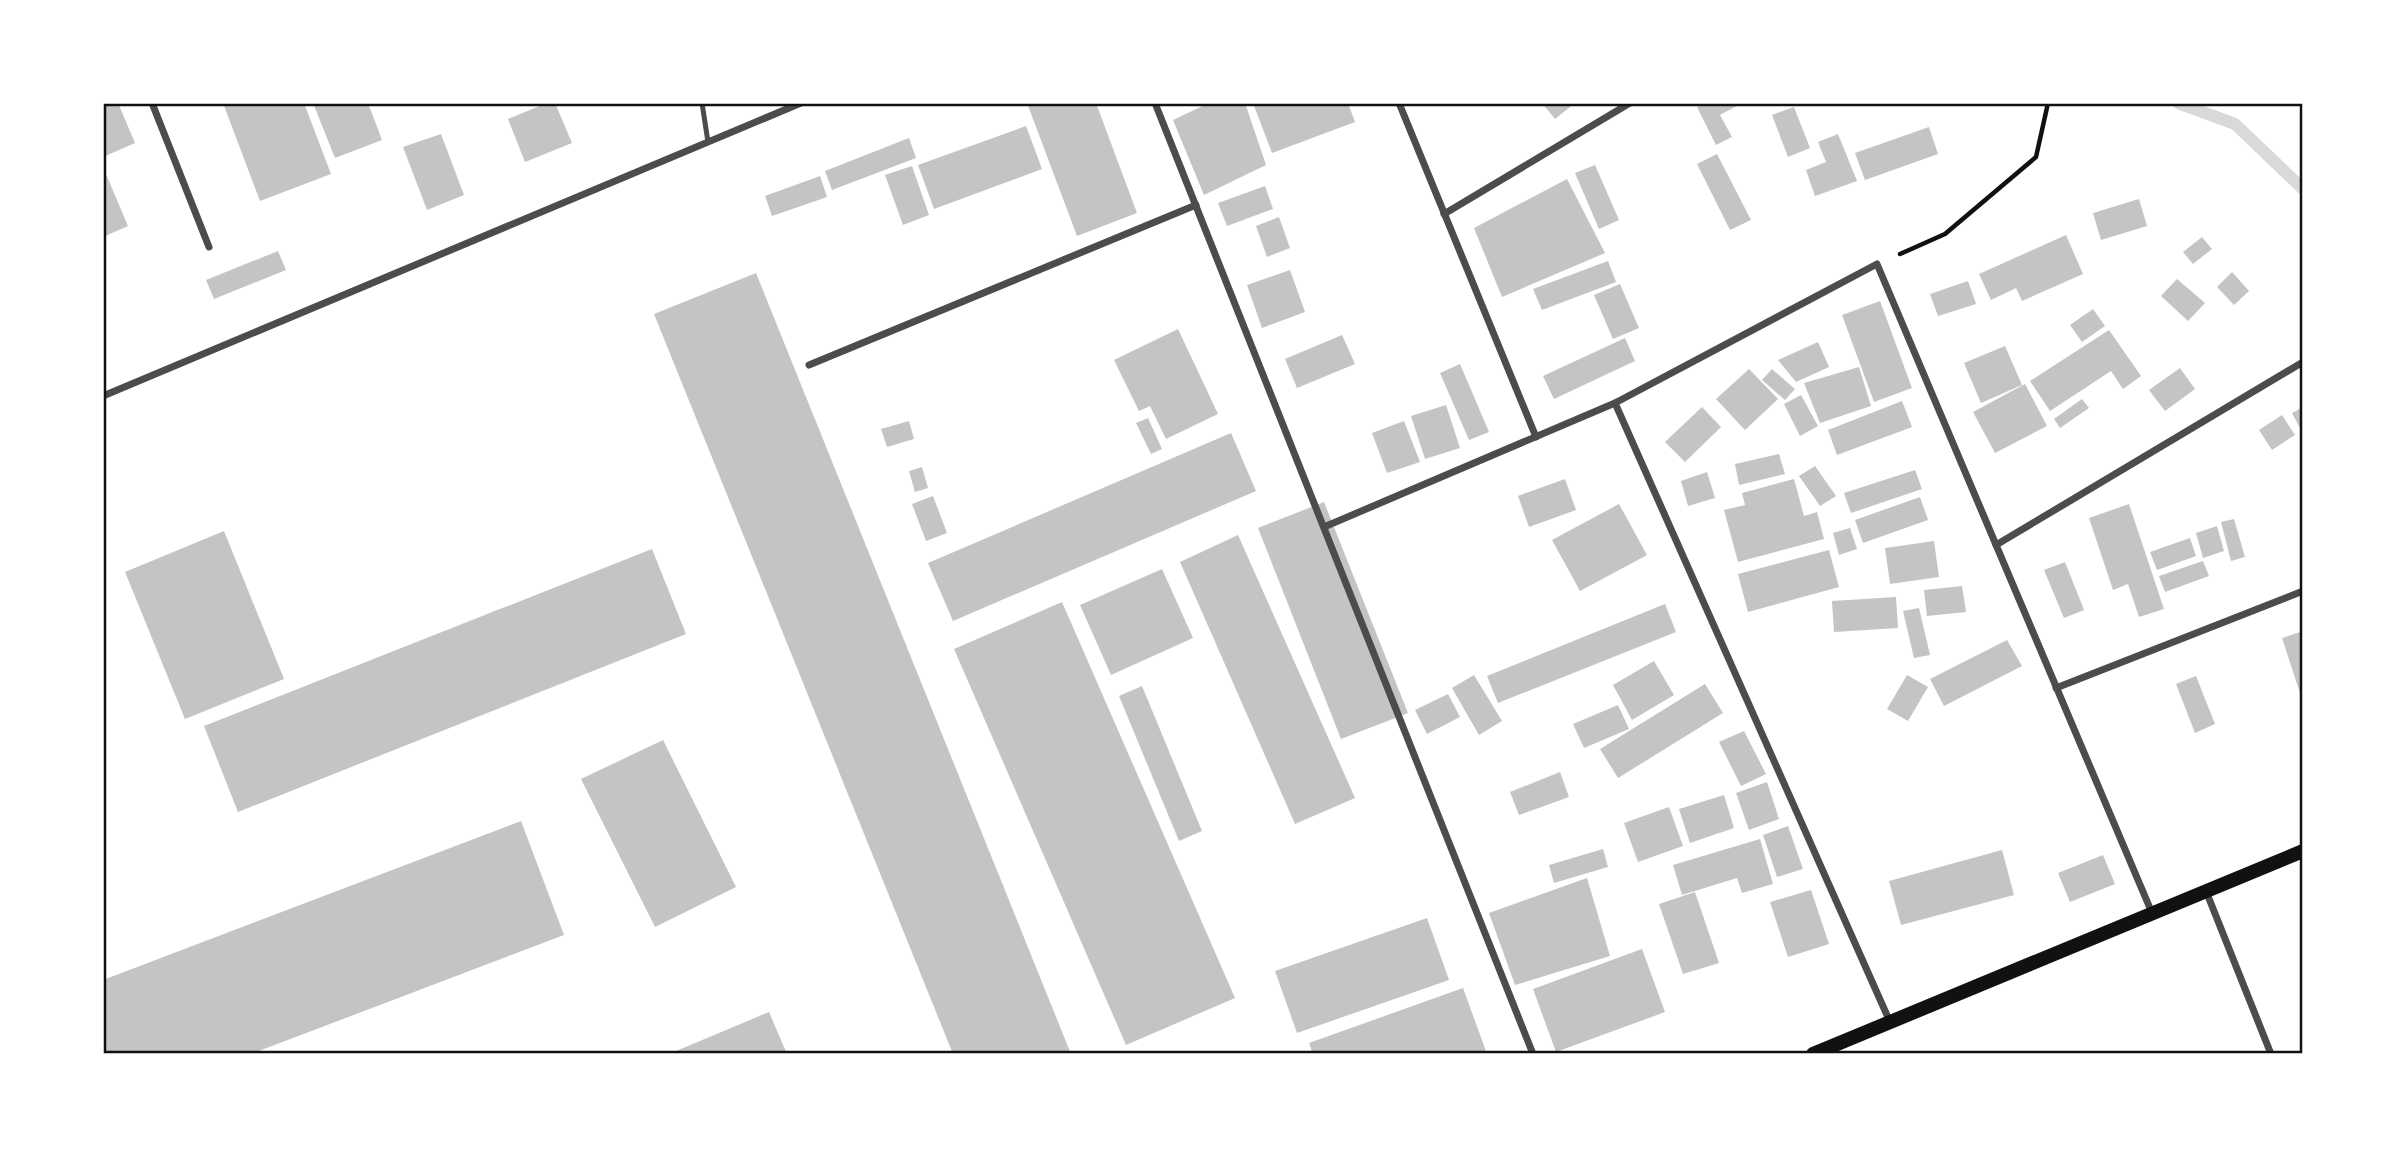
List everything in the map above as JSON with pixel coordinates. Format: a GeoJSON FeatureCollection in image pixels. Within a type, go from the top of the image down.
{"type":"FeatureCollection","features":[{"type":"Feature","properties":{"kind":"main road"},"geometry":{"type":"LineString","coordinates":[[1813,1054],[2303,851]]}},
{"type":"Feature","properties":{"kind":"street"},"geometry":{"type":"LineString","coordinates":[[152,103],[209,247]]}},
{"type":"Feature","properties":{"kind":"street"},"geometry":{"type":"LineString","coordinates":[[103,396],[801,103]]}},
{"type":"Feature","properties":{"kind":"street"},"geometry":{"type":"LineString","coordinates":[[1155,103],[1532,1054]]}},
{"type":"Feature","properties":{"kind":"street"},"geometry":{"type":"LineString","coordinates":[[1399,103],[1536,437]]}},
{"type":"Feature","properties":{"kind":"street"},"geometry":{"type":"LineString","coordinates":[[1444,214],[1630,103]]}},
{"type":"Feature","properties":{"kind":"street"},"geometry":{"type":"LineString","coordinates":[[809,365],[1196,205]]}},
{"type":"Feature","properties":{"kind":"street"},"geometry":{"type":"LineString","coordinates":[[1324,527],[1615,403],[1877,264],[2152,913]]}},
{"type":"Feature","properties":{"kind":"street"},"geometry":{"type":"LineString","coordinates":[[1996,545],[2303,362]]}},
{"type":"Feature","properties":{"kind":"street"},"geometry":{"type":"LineString","coordinates":[[1615,403],[1890,1022]]}},
{"type":"Feature","properties":{"kind":"street"},"geometry":{"type":"LineString","coordinates":[[2056,688],[2303,591]]}},
{"type":"Feature","properties":{"kind":"street"},"geometry":{"type":"LineString","coordinates":[[2206,891],[2271,1054]]}},
{"type":"Feature","properties":{"kind":"lane"},"geometry":{"type":"LineString","coordinates":[[702,103],[708,142]]}},
{"type":"Feature","properties":{"kind":"path"},"geometry":{"type":"LineString","coordinates":[[1877,264],[1945,234],[2036,157],[2048,103]]}},
{"type":"Feature","properties":{"kind":"building"},"geometry":{"type":"Polygon","coordinates":[[[103,103],[118,103],[135,143],[103,157],[103,103]]]}},
{"type":"Feature","properties":{"kind":"building"},"geometry":{"type":"Polygon","coordinates":[[[223,103],[304,103],[331,174],[260,201],[223,103]]]}},
{"type":"Feature","properties":{"kind":"building"},"geometry":{"type":"Polygon","coordinates":[[[313,103],[368,103],[382,140],[335,158],[313,103]]]}},
{"type":"Feature","properties":{"kind":"building"},"geometry":{"type":"Polygon","coordinates":[[[547,103],[555,103],[572,143],[525,162],[508,119],[547,103]]]}},
{"type":"Feature","properties":{"kind":"building"},"geometry":{"type":"Polygon","coordinates":[[[1027,103],[1096,103],[1137,213],[1077,236],[1027,103]]]}},
{"type":"Feature","properties":{"kind":"building"},"geometry":{"type":"Polygon","coordinates":[[[1209,103],[1245,103],[1266,165],[1204,195],[1173,120],[1209,103]]]}},
{"type":"Feature","properties":{"kind":"building"},"geometry":{"type":"Polygon","coordinates":[[[1253,103],[1348,103],[1355,122],[1272,153],[1253,103]]]}},
{"type":"Feature","properties":{"kind":"building"},"geometry":{"type":"Polygon","coordinates":[[[1542,103],[1575,103],[1555,119],[1542,103]]]}},
{"type":"Feature","properties":{"kind":"building"},"geometry":{"type":"Polygon","coordinates":[[[1703,103],[1742,103],[1720,115],[1732,137],[1716,145],[1697,107],[1703,103]]]}},
{"type":"Feature","properties":{"kind":"building"},"geometry":{"type":"Polygon","coordinates":[[[1794,107],[1810,148],[1788,157],[1772,115],[1794,107]]]}},
{"type":"Feature","properties":{"kind":"building"},"geometry":{"type":"Polygon","coordinates":[[[1026,126],[1042,169],[934,209],[918,165],[1026,126]]]}},
{"type":"Feature","properties":{"kind":"building"},"geometry":{"type":"Polygon","coordinates":[[[1929,127],[1938,154],[1865,180],[1855,153],[1929,127]]]}},
{"type":"Feature","properties":{"kind":"building"},"geometry":{"type":"Polygon","coordinates":[[[441,134],[464,195],[427,210],[403,147],[441,134]]]}},
{"type":"Feature","properties":{"kind":"building"},"geometry":{"type":"Polygon","coordinates":[[[1838,134],[1857,181],[1815,196],[1806,170],[1826,162],[1818,142],[1838,134]]]}},
{"type":"Feature","properties":{"kind":"building"},"geometry":{"type":"Polygon","coordinates":[[[909,138],[916,158],[832,190],[825,171],[909,138]]]}},
{"type":"Feature","properties":{"kind":"building"},"geometry":{"type":"Polygon","coordinates":[[[1717,154],[1751,220],[1730,230],[1697,164],[1717,154]]]}},
{"type":"Feature","properties":{"kind":"building"},"geometry":{"type":"Polygon","coordinates":[[[1595,165],[1619,220],[1599,229],[1575,173],[1595,165]]]}},
{"type":"Feature","properties":{"kind":"building"},"geometry":{"type":"Polygon","coordinates":[[[912,166],[929,215],[903,225],[885,175],[912,166]]]}},
{"type":"Feature","properties":{"kind":"building"},"geometry":{"type":"Polygon","coordinates":[[[103,167],[128,226],[103,237],[103,167]]]}},
{"type":"Feature","properties":{"kind":"building"},"geometry":{"type":"Polygon","coordinates":[[[820,176],[827,197],[772,216],[765,196],[820,176]]]}},
{"type":"Feature","properties":{"kind":"building"},"geometry":{"type":"Polygon","coordinates":[[[1567,179],[1605,253],[1502,297],[1474,228],[1567,179]]]}},
{"type":"Feature","properties":{"kind":"building"},"geometry":{"type":"Polygon","coordinates":[[[1265,186],[1273,209],[1227,226],[1218,203],[1265,186]]]}},
{"type":"Feature","properties":{"kind":"building"},"geometry":{"type":"Polygon","coordinates":[[[2139,199],[2147,226],[2101,240],[2093,213],[2139,199]]]}},
{"type":"Feature","properties":{"kind":"building"},"geometry":{"type":"Polygon","coordinates":[[[1279,217],[1290,248],[1267,257],[1256,226],[1279,217]]]}},
{"type":"Feature","properties":{"kind":"building"},"geometry":{"type":"Polygon","coordinates":[[[2066,235],[2083,274],[2022,301],[2016,288],[1991,300],[1979,274],[2066,235]]]}},
{"type":"Feature","properties":{"kind":"building"},"geometry":{"type":"Polygon","coordinates":[[[2202,237],[2212,249],[2193,264],[2183,252],[2202,237]]]}},
{"type":"Feature","properties":{"kind":"building"},"geometry":{"type":"Polygon","coordinates":[[[278,251],[286,270],[214,299],[206,280],[278,251]]]}},
{"type":"Feature","properties":{"kind":"building"},"geometry":{"type":"Polygon","coordinates":[[[1608,261],[1616,282],[1542,310],[1533,289],[1608,261]]]}},
{"type":"Feature","properties":{"kind":"building"},"geometry":{"type":"Polygon","coordinates":[[[1290,270],[1305,312],[1262,328],[1247,285],[1290,270]]]}},
{"type":"Feature","properties":{"kind":"building"},"geometry":{"type":"Polygon","coordinates":[[[2232,272],[2249,291],[2234,305],[2217,287],[2232,272]]]}},
{"type":"Feature","properties":{"kind":"building"},"geometry":{"type":"Polygon","coordinates":[[[756,273],[1071,1054],[953,1054],[654,314],[756,273]]]}},
{"type":"Feature","properties":{"kind":"building"},"geometry":{"type":"Polygon","coordinates":[[[2177,279],[2205,303],[2188,321],[2161,296],[2177,279]]]}},
{"type":"Feature","properties":{"kind":"building"},"geometry":{"type":"Polygon","coordinates":[[[1968,281],[1976,304],[1938,316],[1930,294],[1968,281]]]}},
{"type":"Feature","properties":{"kind":"building"},"geometry":{"type":"Polygon","coordinates":[[[1620,284],[1639,328],[1613,339],[1594,295],[1620,284]]]}},
{"type":"Feature","properties":{"kind":"building"},"geometry":{"type":"Polygon","coordinates":[[[1880,301],[1912,388],[1874,402],[1842,315],[1880,301]]]}},
{"type":"Feature","properties":{"kind":"building"},"geometry":{"type":"Polygon","coordinates":[[[2093,309],[2105,326],[2082,342],[2070,325],[2093,309]]]}},
{"type":"Feature","properties":{"kind":"building"},"geometry":{"type":"Polygon","coordinates":[[[1178,329],[1218,414],[1166,439],[1150,406],[1139,411],[1114,360],[1178,329]]]}},
{"type":"Feature","properties":{"kind":"building"},"geometry":{"type":"Polygon","coordinates":[[[2109,330],[2141,376],[2123,389],[2111,371],[2050,411],[2030,381],[2109,330]]]}},
{"type":"Feature","properties":{"kind":"building"},"geometry":{"type":"Polygon","coordinates":[[[1342,335],[1355,364],[1297,388],[1285,359],[1342,335]]]}},
{"type":"Feature","properties":{"kind":"building"},"geometry":{"type":"Polygon","coordinates":[[[1625,338],[1635,361],[1554,399],[1543,376],[1625,338]]]}},
{"type":"Feature","properties":{"kind":"building"},"geometry":{"type":"Polygon","coordinates":[[[1818,342],[1829,367],[1796,382],[1778,360],[1818,342]]]}},
{"type":"Feature","properties":{"kind":"building"},"geometry":{"type":"Polygon","coordinates":[[[2005,346],[2022,385],[1981,403],[1964,363],[2005,346]]]}},
{"type":"Feature","properties":{"kind":"building"},"geometry":{"type":"Polygon","coordinates":[[[1460,364],[1489,432],[1469,440],[1440,373],[1460,364]]]}},
{"type":"Feature","properties":{"kind":"building"},"geometry":{"type":"Polygon","coordinates":[[[1859,367],[1871,406],[1820,423],[1804,383],[1859,367]]]}},
{"type":"Feature","properties":{"kind":"building"},"geometry":{"type":"Polygon","coordinates":[[[2180,368],[2195,389],[2165,411],[2149,390],[2180,368]]]}},
{"type":"Feature","properties":{"kind":"building"},"geometry":{"type":"Polygon","coordinates":[[[1749,369],[1778,399],[1745,430],[1716,399],[1749,369]]]}},
{"type":"Feature","properties":{"kind":"building"},"geometry":{"type":"Polygon","coordinates":[[[1772,369],[1795,389],[1785,400],[1762,380],[1772,369]]]}},
{"type":"Feature","properties":{"kind":"building"},"geometry":{"type":"Polygon","coordinates":[[[2025,384],[2047,426],[1995,453],[1973,412],[2025,384]]]}},
{"type":"Feature","properties":{"kind":"building"},"geometry":{"type":"Polygon","coordinates":[[[1801,395],[1818,426],[1800,436],[1784,404],[1801,395]]]}},
{"type":"Feature","properties":{"kind":"building"},"geometry":{"type":"Polygon","coordinates":[[[2082,399],[2089,408],[2060,428],[2054,419],[2082,399]]]}},
{"type":"Feature","properties":{"kind":"building"},"geometry":{"type":"Polygon","coordinates":[[[1902,401],[1912,427],[1837,455],[1828,430],[1902,401]]]}},
{"type":"Feature","properties":{"kind":"building"},"geometry":{"type":"Polygon","coordinates":[[[1446,405],[1460,448],[1425,459],[1411,416],[1446,405]]]}},
{"type":"Feature","properties":{"kind":"building"},"geometry":{"type":"Polygon","coordinates":[[[1702,407],[1721,427],[1685,462],[1665,442],[1702,407]]]}},
{"type":"Feature","properties":{"kind":"building"},"geometry":{"type":"Polygon","coordinates":[[[2303,407],[2303,429],[2301,430],[2292,413],[2303,407]]]}},
{"type":"Feature","properties":{"kind":"building"},"geometry":{"type":"Polygon","coordinates":[[[2282,415],[2295,435],[2272,450],[2259,430],[2282,415]]]}},
{"type":"Feature","properties":{"kind":"building"},"geometry":{"type":"Polygon","coordinates":[[[1148,418],[1162,449],[1151,454],[1136,423],[1148,418]]]}},
{"type":"Feature","properties":{"kind":"building"},"geometry":{"type":"Polygon","coordinates":[[[909,421],[914,439],[887,447],[881,429],[909,421]]]}},
{"type":"Feature","properties":{"kind":"building"},"geometry":{"type":"Polygon","coordinates":[[[1404,421],[1420,462],[1387,473],[1372,433],[1404,421]]]}},
{"type":"Feature","properties":{"kind":"building"},"geometry":{"type":"Polygon","coordinates":[[[1231,433],[1256,491],[953,621],[928,563],[1231,433]]]}},
{"type":"Feature","properties":{"kind":"building"},"geometry":{"type":"Polygon","coordinates":[[[1779,454],[1785,474],[1739,485],[1735,464],[1779,454]]]}},
{"type":"Feature","properties":{"kind":"building"},"geometry":{"type":"Polygon","coordinates":[[[1815,466],[1836,496],[1820,506],[1799,476],[1815,466]]]}},
{"type":"Feature","properties":{"kind":"building"},"geometry":{"type":"Polygon","coordinates":[[[922,467],[928,488],[915,492],[909,471],[922,467]]]}},
{"type":"Feature","properties":{"kind":"building"},"geometry":{"type":"Polygon","coordinates":[[[1915,470],[1922,489],[1851,513],[1844,493],[1915,470]]]}},
{"type":"Feature","properties":{"kind":"building"},"geometry":{"type":"Polygon","coordinates":[[[1707,472],[1715,498],[1688,506],[1681,481],[1707,472]]]}},
{"type":"Feature","properties":{"kind":"building"},"geometry":{"type":"Polygon","coordinates":[[[1565,479],[1576,510],[1529,527],[1518,496],[1565,479]]]}},
{"type":"Feature","properties":{"kind":"building"},"geometry":{"type":"Polygon","coordinates":[[[1794,479],[1804,516],[1817,512],[1824,539],[1738,562],[1724,510],[1745,505],[1742,493],[1794,479]]]}},
{"type":"Feature","properties":{"kind":"building"},"geometry":{"type":"Polygon","coordinates":[[[933,496],[947,533],[926,541],[912,504],[933,496]]]}},
{"type":"Feature","properties":{"kind":"building"},"geometry":{"type":"Polygon","coordinates":[[[1920,497],[1928,520],[1863,543],[1855,520],[1920,497]]]}},
{"type":"Feature","properties":{"kind":"building"},"geometry":{"type":"Polygon","coordinates":[[[1324,502],[1408,713],[1341,739],[1258,528],[1324,502]]]}},
{"type":"Feature","properties":{"kind":"building"},"geometry":{"type":"Polygon","coordinates":[[[1619,504],[1647,555],[1580,591],[1552,540],[1619,504]]]}},
{"type":"Feature","properties":{"kind":"building"},"geometry":{"type":"Polygon","coordinates":[[[2129,504],[2164,609],[2139,617],[2128,584],[2113,590],[2089,518],[2129,504]]]}},
{"type":"Feature","properties":{"kind":"building"},"geometry":{"type":"Polygon","coordinates":[[[2234,519],[2245,557],[2231,561],[2221,522],[2234,519]]]}},
{"type":"Feature","properties":{"kind":"building"},"geometry":{"type":"Polygon","coordinates":[[[2217,526],[2224,551],[2203,558],[2196,533],[2217,526]]]}},
{"type":"Feature","properties":{"kind":"building"},"geometry":{"type":"Polygon","coordinates":[[[1850,528],[1857,549],[1839,555],[1833,533],[1850,528]]]}},
{"type":"Feature","properties":{"kind":"building"},"geometry":{"type":"Polygon","coordinates":[[[224,531],[284,679],[185,719],[125,572],[224,531]]]}},
{"type":"Feature","properties":{"kind":"building"},"geometry":{"type":"Polygon","coordinates":[[[1238,535],[1355,798],[1295,824],[1180,562],[1238,535]]]}},
{"type":"Feature","properties":{"kind":"building"},"geometry":{"type":"Polygon","coordinates":[[[2190,538],[2196,556],[2157,570],[2150,552],[2190,538]]]}},
{"type":"Feature","properties":{"kind":"building"},"geometry":{"type":"Polygon","coordinates":[[[1934,541],[1939,577],[1890,584],[1885,548],[1934,541]]]}},
{"type":"Feature","properties":{"kind":"building"},"geometry":{"type":"Polygon","coordinates":[[[652,549],[686,634],[238,812],[204,726],[652,549]]]}},
{"type":"Feature","properties":{"kind":"building"},"geometry":{"type":"Polygon","coordinates":[[[1829,550],[1839,587],[1748,612],[1738,574],[1829,550]]]}},
{"type":"Feature","properties":{"kind":"building"},"geometry":{"type":"Polygon","coordinates":[[[2203,561],[2209,576],[2165,592],[2159,576],[2203,561]]]}},
{"type":"Feature","properties":{"kind":"building"},"geometry":{"type":"Polygon","coordinates":[[[2065,562],[2084,610],[2064,618],[2044,570],[2065,562]]]}},
{"type":"Feature","properties":{"kind":"building"},"geometry":{"type":"Polygon","coordinates":[[[1162,569],[1193,638],[1111,675],[1080,605],[1162,569]]]}},
{"type":"Feature","properties":{"kind":"building"},"geometry":{"type":"Polygon","coordinates":[[[1962,586],[1966,612],[1927,616],[1924,590],[1962,586]]]}},
{"type":"Feature","properties":{"kind":"building"},"geometry":{"type":"Polygon","coordinates":[[[1896,597],[1898,628],[1834,632],[1832,601],[1896,597]]]}},
{"type":"Feature","properties":{"kind":"building"},"geometry":{"type":"Polygon","coordinates":[[[1062,602],[1235,998],[1126,1045],[954,649],[1062,602]]]}},
{"type":"Feature","properties":{"kind":"building"},"geometry":{"type":"Polygon","coordinates":[[[1665,604],[1676,632],[1498,703],[1487,676],[1665,604]]]}},
{"type":"Feature","properties":{"kind":"building"},"geometry":{"type":"Polygon","coordinates":[[[1919,608],[1930,655],[1914,658],[1903,611],[1919,608]]]}},
{"type":"Feature","properties":{"kind":"building"},"geometry":{"type":"Polygon","coordinates":[[[2303,631],[2303,692],[2300,693],[2282,638],[2303,631]]]}},
{"type":"Feature","properties":{"kind":"building"},"geometry":{"type":"Polygon","coordinates":[[[2007,640],[2022,666],[1944,706],[1930,679],[2007,640]]]}},
{"type":"Feature","properties":{"kind":"building"},"geometry":{"type":"Polygon","coordinates":[[[1654,661],[1674,695],[1632,720],[1613,685],[1654,661]]]}},
{"type":"Feature","properties":{"kind":"building"},"geometry":{"type":"Polygon","coordinates":[[[1474,675],[1502,721],[1479,735],[1452,688],[1474,675]]]}},
{"type":"Feature","properties":{"kind":"building"},"geometry":{"type":"Polygon","coordinates":[[[1907,675],[1928,687],[1908,721],[1887,709],[1907,675]]]}},
{"type":"Feature","properties":{"kind":"building"},"geometry":{"type":"Polygon","coordinates":[[[2196,676],[2215,724],[2195,733],[2176,684],[2196,676]]]}},
{"type":"Feature","properties":{"kind":"building"},"geometry":{"type":"Polygon","coordinates":[[[1705,684],[1723,713],[1618,778],[1600,749],[1705,684]]]}},
{"type":"Feature","properties":{"kind":"building"},"geometry":{"type":"Polygon","coordinates":[[[1142,686],[1202,831],[1179,841],[1119,696],[1142,686]]]}},
{"type":"Feature","properties":{"kind":"building"},"geometry":{"type":"Polygon","coordinates":[[[1448,694],[1460,717],[1427,734],[1415,710],[1448,694]]]}},
{"type":"Feature","properties":{"kind":"building"},"geometry":{"type":"Polygon","coordinates":[[[1618,705],[1629,729],[1584,748],[1573,724],[1618,705]]]}},
{"type":"Feature","properties":{"kind":"building"},"geometry":{"type":"Polygon","coordinates":[[[1744,731],[1766,774],[1741,786],[1719,742],[1744,731]]]}},
{"type":"Feature","properties":{"kind":"building"},"geometry":{"type":"Polygon","coordinates":[[[663,740],[736,887],[655,927],[581,779],[663,740]]]}},
{"type":"Feature","properties":{"kind":"building"},"geometry":{"type":"Polygon","coordinates":[[[1560,772],[1569,797],[1519,815],[1510,792],[1560,772]]]}},
{"type":"Feature","properties":{"kind":"building"},"geometry":{"type":"Polygon","coordinates":[[[1767,782],[1779,819],[1749,830],[1736,793],[1767,782]]]}},
{"type":"Feature","properties":{"kind":"building"},"geometry":{"type":"Polygon","coordinates":[[[1724,795],[1734,828],[1690,843],[1679,809],[1724,795]]]}},
{"type":"Feature","properties":{"kind":"building"},"geometry":{"type":"Polygon","coordinates":[[[1669,807],[1683,846],[1638,862],[1624,823],[1669,807]]]}},
{"type":"Feature","properties":{"kind":"building"},"geometry":{"type":"Polygon","coordinates":[[[521,821],[564,935],[251,1054],[103,1054],[103,980],[521,821]]]}},
{"type":"Feature","properties":{"kind":"building"},"geometry":{"type":"Polygon","coordinates":[[[1788,826],[1803,869],[1777,877],[1763,835],[1788,826]]]}},
{"type":"Feature","properties":{"kind":"building"},"geometry":{"type":"Polygon","coordinates":[[[1760,839],[1773,884],[1742,893],[1737,878],[1682,895],[1673,865],[1760,839]]]}},
{"type":"Feature","properties":{"kind":"building"},"geometry":{"type":"Polygon","coordinates":[[[1603,849],[1608,867],[1554,883],[1549,865],[1603,849]]]}},
{"type":"Feature","properties":{"kind":"building"},"geometry":{"type":"Polygon","coordinates":[[[2002,850],[2014,895],[1901,925],[1889,881],[2002,850]]]}},
{"type":"Feature","properties":{"kind":"building"},"geometry":{"type":"Polygon","coordinates":[[[2103,855],[2115,884],[2070,902],[2058,873],[2103,855]]]}},
{"type":"Feature","properties":{"kind":"building"},"geometry":{"type":"Polygon","coordinates":[[[1587,878],[1610,956],[1515,985],[1489,913],[1587,878]]]}},
{"type":"Feature","properties":{"kind":"building"},"geometry":{"type":"Polygon","coordinates":[[[1811,890],[1829,944],[1788,957],[1770,902],[1811,890]]]}},
{"type":"Feature","properties":{"kind":"building"},"geometry":{"type":"Polygon","coordinates":[[[1695,892],[1719,963],[1683,974],[1659,904],[1695,892]]]}},
{"type":"Feature","properties":{"kind":"building"},"geometry":{"type":"Polygon","coordinates":[[[1427,918],[1449,980],[1297,1033],[1275,971],[1427,918]]]}},
{"type":"Feature","properties":{"kind":"building"},"geometry":{"type":"Polygon","coordinates":[[[1642,949],[1665,1012],[1556,1052],[1533,989],[1642,949]]]}},
{"type":"Feature","properties":{"kind":"building"},"geometry":{"type":"Polygon","coordinates":[[[1463,988],[1487,1054],[1313,1054],[1309,1043],[1463,988]]]}},
{"type":"Feature","properties":{"kind":"building"},"geometry":{"type":"Polygon","coordinates":[[[769,1012],[787,1054],[669,1054],[769,1012]]]}},
{"type":"Feature","properties":{"kind":"waterway"},"geometry":{"type":"LineString","coordinates":[[2178,103],[2235,124],[2303,189]]}}]}
